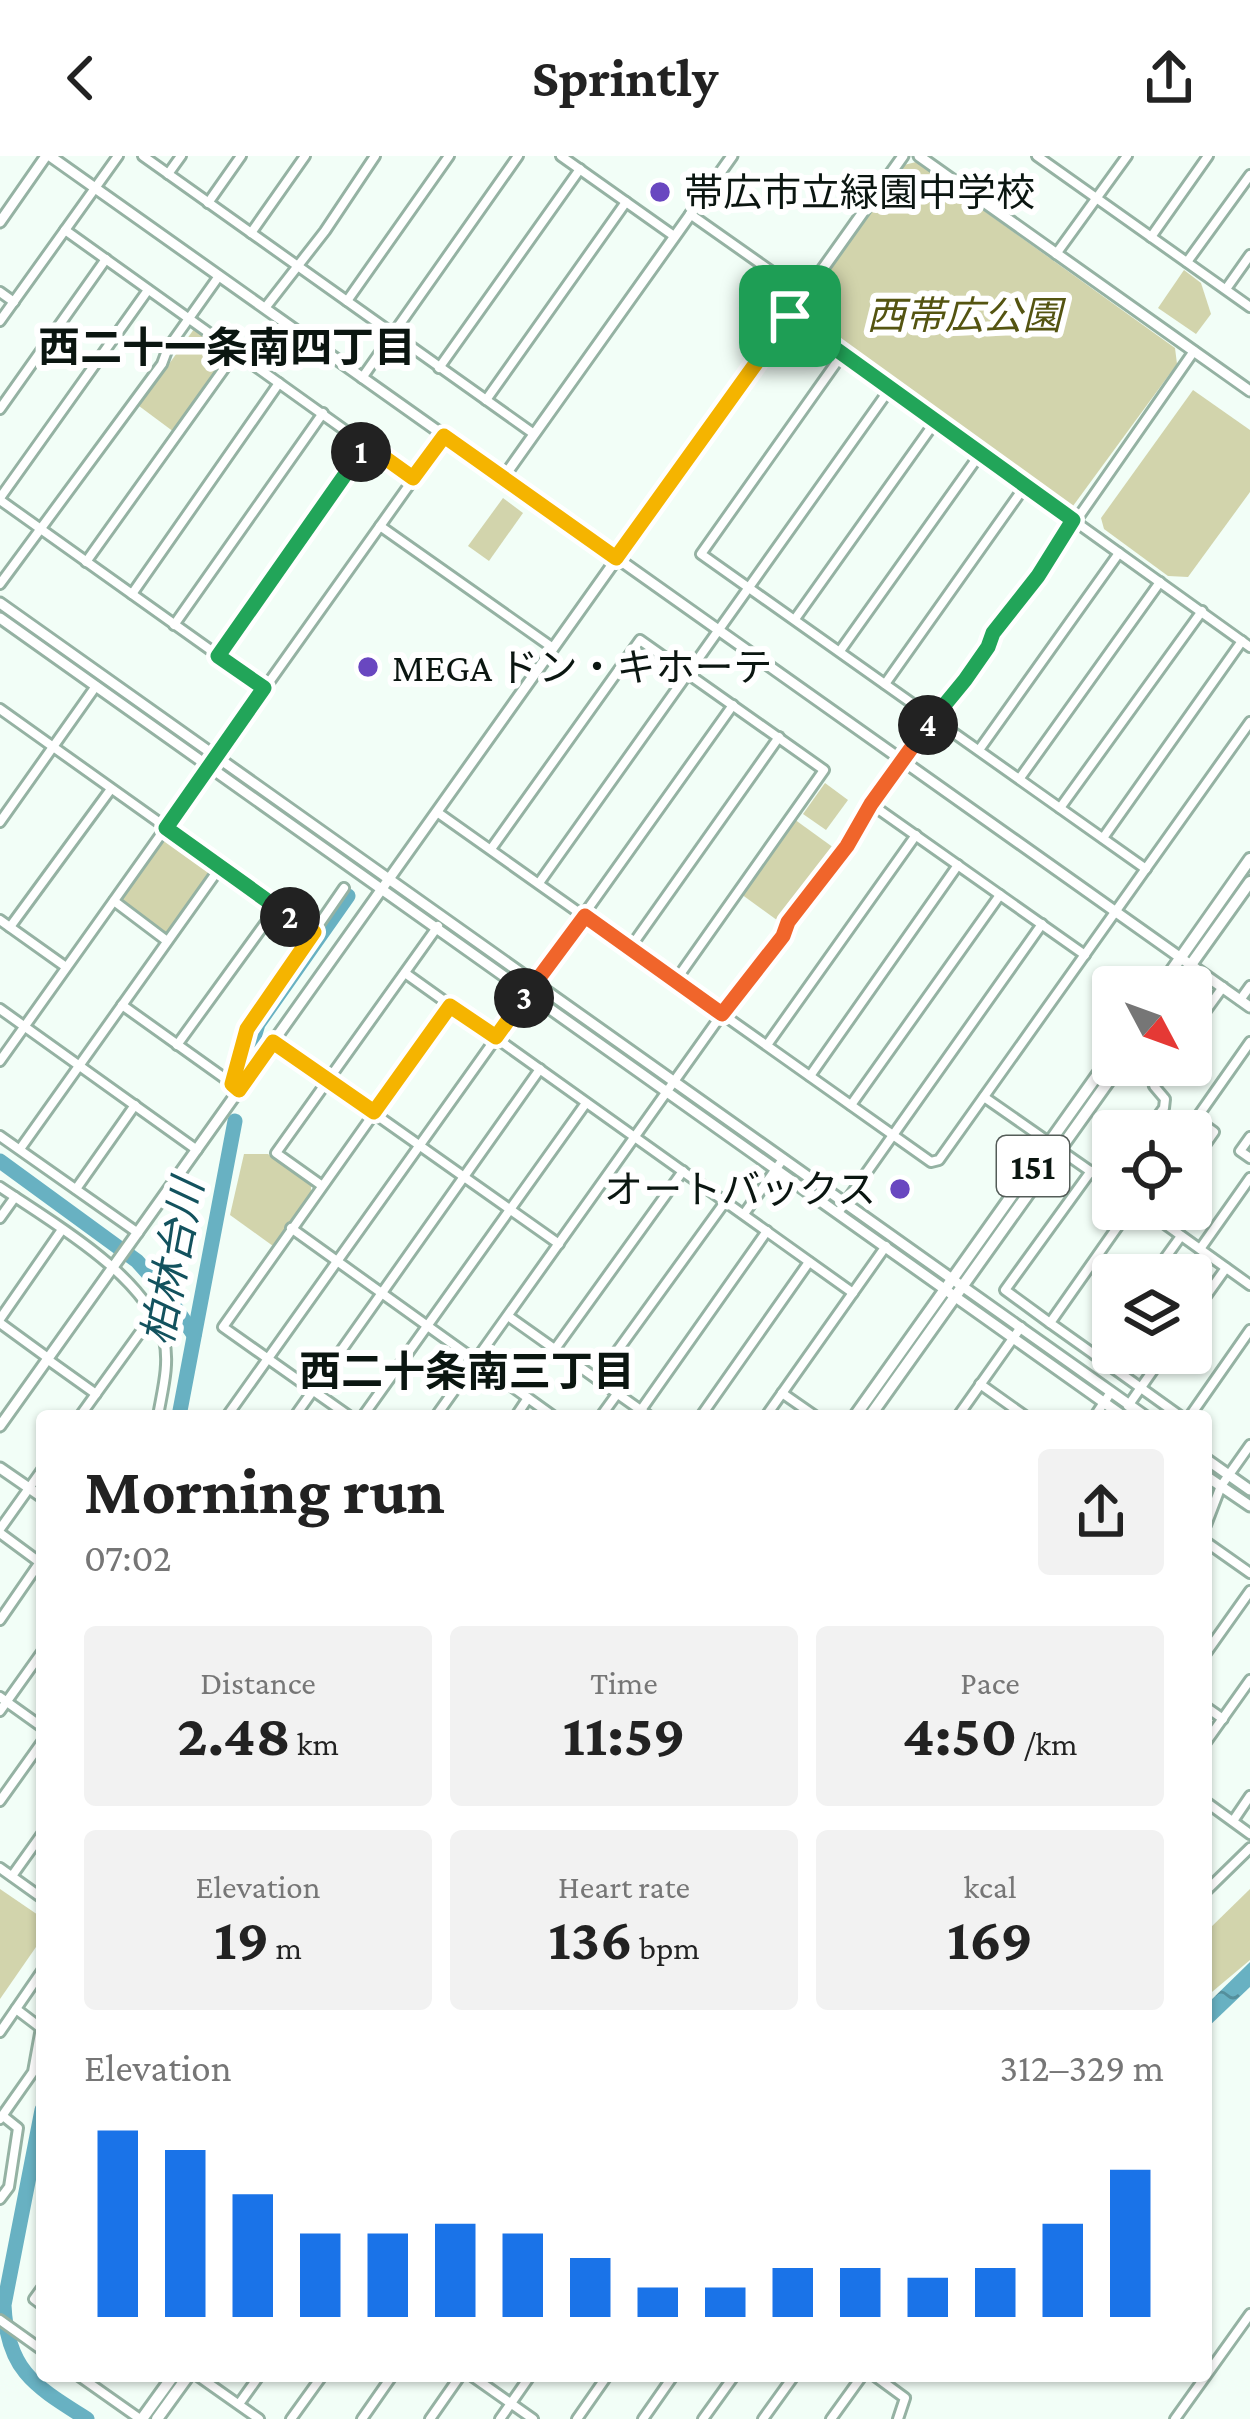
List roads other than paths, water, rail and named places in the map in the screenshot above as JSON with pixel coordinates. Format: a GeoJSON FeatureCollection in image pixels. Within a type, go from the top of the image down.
{"type":"FeatureCollection","features":[{"type":"Feature","properties":{"kind":"main road"},"geometry":{"type":"LineString","coordinates":[[1184,966],[1250,860]]}},
{"type":"Feature","properties":{"kind":"main road"},"geometry":{"type":"LineString","coordinates":[[1181,966],[1250,882]]}},
{"type":"Feature","properties":{"kind":"main road","name":"151"},"geometry":{"type":"LineString","coordinates":[[1055,1146],[1092,1086]]}},
{"type":"Feature","properties":{"kind":"main road","name":"151"},"geometry":{"type":"LineString","coordinates":[[860,1410],[1103,1086]]}},
{"type":"Feature","properties":{"kind":"main road","name":"151"},"geometry":{"type":"LineString","coordinates":[[874,1410],[954,1287]]}},
{"type":"Feature","properties":{"kind":"main road"},"geometry":{"type":"LineString","coordinates":[[141,2419],[169,2382]]}},
{"type":"Feature","properties":{"kind":"main road"},"geometry":{"type":"LineString","coordinates":[[157,2419],[184,2382]]}},
{"type":"Feature","properties":{"kind":"street"},"geometry":{"type":"LineString","coordinates":[[0,222],[48,156],[1245,1003],[1250,986]]}},
{"type":"Feature","properties":{"kind":"street"},"geometry":{"type":"LineString","coordinates":[[0,321],[118,156]]}},
{"type":"Feature","properties":{"kind":"street"},"geometry":{"type":"LineString","coordinates":[[142,156],[534,434]]}},
{"type":"Feature","properties":{"kind":"street"},"geometry":{"type":"LineString","coordinates":[[168,174],[181,156]]}},
{"type":"Feature","properties":{"kind":"street"},"geometry":{"type":"LineString","coordinates":[[208,203],[242,156]]}},
{"type":"Feature","properties":{"kind":"street"},"geometry":{"type":"LineString","coordinates":[[251,232],[305,156]]}},
{"type":"Feature","properties":{"kind":"street"},"geometry":{"type":"LineString","coordinates":[[265,308],[375,156]]}},
{"type":"Feature","properties":{"kind":"street"},"geometry":{"type":"LineString","coordinates":[[347,301],[449,156]]}},
{"type":"Feature","properties":{"kind":"street"},"geometry":{"type":"LineString","coordinates":[[362,378],[518,156]]}},
{"type":"Feature","properties":{"kind":"street"},"geometry":{"type":"LineString","coordinates":[[561,156],[674,236]]}},
{"type":"Feature","properties":{"kind":"street"},"geometry":{"type":"LineString","coordinates":[[503,478],[732,156]]}},
{"type":"Feature","properties":{"kind":"street"},"geometry":{"type":"LineString","coordinates":[[0,1426],[236,1087],[273,1042],[903,156]]}},
{"type":"Feature","properties":{"kind":"street"},"geometry":{"type":"LineString","coordinates":[[919,156],[1245,388],[1250,373]]}},
{"type":"Feature","properties":{"kind":"street"},"geometry":{"type":"LineString","coordinates":[[1037,156],[1052,160],[1096,198],[1250,307]]}},
{"type":"Feature","properties":{"kind":"street"},"geometry":{"type":"LineString","coordinates":[[1057,254],[1126,156]]}},
{"type":"Feature","properties":{"kind":"street"},"geometry":{"type":"LineString","coordinates":[[1151,237],[1208,156]]}},
{"type":"Feature","properties":{"kind":"street"},"geometry":{"type":"LineString","coordinates":[[439,368],[580,169]]}},
{"type":"Feature","properties":{"kind":"street"},"geometry":{"type":"LineString","coordinates":[[1187,262],[1250,175]]}},
{"type":"Feature","properties":{"kind":"street"},"geometry":{"type":"LineString","coordinates":[[486,400],[626,202]]}},
{"type":"Feature","properties":{"kind":"street"},"geometry":{"type":"LineString","coordinates":[[690,214],[805,295]]}},
{"type":"Feature","properties":{"kind":"street"},"geometry":{"type":"LineString","coordinates":[[65,230],[413,478]]}},
{"type":"Feature","properties":{"kind":"street"},"geometry":{"type":"LineString","coordinates":[[1226,289],[1250,255]]}},
{"type":"Feature","properties":{"kind":"street"},"geometry":{"type":"LineString","coordinates":[[0,409],[106,259]]}},
{"type":"Feature","properties":{"kind":"street"},"geometry":{"type":"LineString","coordinates":[[0,584],[71,491],[219,276]]}},
{"type":"Feature","properties":{"kind":"street"},"geometry":{"type":"LineString","coordinates":[[148,290],[0,499],[264,688]]}},
{"type":"Feature","properties":{"kind":"street"},"geometry":{"type":"LineString","coordinates":[[0,292],[14,302]]}},
{"type":"Feature","properties":{"kind":"street"},"geometry":{"type":"LineString","coordinates":[[790,316],[1246,644],[1103,838]]}},
{"type":"Feature","properties":{"kind":"street"},"geometry":{"type":"LineString","coordinates":[[440,1410],[847,846],[871,804],[976,664],[993,633],[1038,576],[1193,351]]}},
{"type":"Feature","properties":{"kind":"street"},"geometry":{"type":"LineString","coordinates":[[86,562],[236,352]]}},
{"type":"Feature","properties":{"kind":"street"},"geometry":{"type":"LineString","coordinates":[[841,356],[701,554],[1146,869]]}},
{"type":"Feature","properties":{"kind":"street"},"geometry":{"type":"LineString","coordinates":[[132,594],[279,383]]}},
{"type":"Feature","properties":{"kind":"street"},"geometry":{"type":"LineString","coordinates":[[538,883],[889,390]]}},
{"type":"Feature","properties":{"kind":"street"},"geometry":{"type":"LineString","coordinates":[[174,625],[323,413]]}},
{"type":"Feature","properties":{"kind":"street"},"geometry":{"type":"LineString","coordinates":[[795,619],[935,422]]}},
{"type":"Feature","properties":{"kind":"street"},"geometry":{"type":"LineString","coordinates":[[0,1060],[444,436]]}},
{"type":"Feature","properties":{"kind":"street"},"geometry":{"type":"LineString","coordinates":[[218,656],[367,445]]}},
{"type":"Feature","properties":{"kind":"street"},"geometry":{"type":"LineString","coordinates":[[840,651],[980,454]]}},
{"type":"Feature","properties":{"kind":"street"},"geometry":{"type":"LineString","coordinates":[[885,684],[1025,486]]}},
{"type":"Feature","properties":{"kind":"street"},"geometry":{"type":"LineString","coordinates":[[380,526],[553,648]]}},
{"type":"Feature","properties":{"kind":"street"},"geometry":{"type":"LineString","coordinates":[[979,750],[1119,553]]}},
{"type":"Feature","properties":{"kind":"street"},"geometry":{"type":"LineString","coordinates":[[1020,778],[1160,581]]}},
{"type":"Feature","properties":{"kind":"street"},"geometry":{"type":"LineString","coordinates":[[0,603],[99,681]]}},
{"type":"Feature","properties":{"kind":"street"},"geometry":{"type":"LineString","coordinates":[[1060,808],[1202,611]]}},
{"type":"Feature","properties":{"kind":"street"},"geometry":{"type":"LineString","coordinates":[[0,618],[99,681],[386,884],[443,918],[531,988]]}},
{"type":"Feature","properties":{"kind":"street"},"geometry":{"type":"LineString","coordinates":[[491,849],[640,640],[779,737],[824,770],[676,980]]}},
{"type":"Feature","properties":{"kind":"street"},"geometry":{"type":"LineString","coordinates":[[0,822],[99,681]]}},
{"type":"Feature","properties":{"kind":"street"},"geometry":{"type":"LineString","coordinates":[[231,1410],[733,705]]}},
{"type":"Feature","properties":{"kind":"street"},"geometry":{"type":"LineString","coordinates":[[0,709],[314,932]]}},
{"type":"Feature","properties":{"kind":"street"},"geometry":{"type":"LineString","coordinates":[[437,812],[931,1162],[939,1160],[1250,722]]}},
{"type":"Feature","properties":{"kind":"street"},"geometry":{"type":"LineString","coordinates":[[630,948],[779,737]]}},
{"type":"Feature","properties":{"kind":"street"},"geometry":{"type":"LineString","coordinates":[[10,927],[110,789]]}},
{"type":"Feature","properties":{"kind":"street"},"geometry":{"type":"LineString","coordinates":[[871,804],[1085,955]]}},
{"type":"Feature","properties":{"kind":"street"},"geometry":{"type":"LineString","coordinates":[[767,1046],[916,835]]}},
{"type":"Feature","properties":{"kind":"street"},"geometry":{"type":"LineString","coordinates":[[20,1150],[221,866]]}},
{"type":"Feature","properties":{"kind":"street"},"geometry":{"type":"LineString","coordinates":[[810,1076],[958,866]]}},
{"type":"Feature","properties":{"kind":"street"},"geometry":{"type":"LineString","coordinates":[[386,884],[436,928],[531,988],[780,1164],[886,1247],[954,1287]]}},
{"type":"Feature","properties":{"kind":"street"},"geometry":{"type":"LineString","coordinates":[[236,1087],[247,1029],[344,888]]}},
{"type":"Feature","properties":{"kind":"street"},"geometry":{"type":"LineString","coordinates":[[851,1105],[1000,895]]}},
{"type":"Feature","properties":{"kind":"street"},"geometry":{"type":"LineString","coordinates":[[114,901],[167,940]]}},
{"type":"Feature","properties":{"kind":"street"},"geometry":{"type":"LineString","coordinates":[[177,1045],[277,908]]}},
{"type":"Feature","properties":{"kind":"street"},"geometry":{"type":"LineString","coordinates":[[321,1185],[276,1154],[443,918]]}},
{"type":"Feature","properties":{"kind":"street"},"geometry":{"type":"LineString","coordinates":[[0,920],[66,968]]}},
{"type":"Feature","properties":{"kind":"street"},"geometry":{"type":"LineString","coordinates":[[842,1208],[1042,924]]}},
{"type":"Feature","properties":{"kind":"street"},"geometry":{"type":"LineString","coordinates":[[405,973],[853,1294]]}},
{"type":"Feature","properties":{"kind":"street"},"geometry":{"type":"LineString","coordinates":[[1212,1002],[1223,988]]}},
{"type":"Feature","properties":{"kind":"street"},"geometry":{"type":"LineString","coordinates":[[122,1006],[236,1087]]}},
{"type":"Feature","properties":{"kind":"street"},"geometry":{"type":"LineString","coordinates":[[341,1410],[223,1327],[450,1006]]}},
{"type":"Feature","properties":{"kind":"street"},"geometry":{"type":"LineString","coordinates":[[0,1009],[196,1150]]}},
{"type":"Feature","properties":{"kind":"street"},"geometry":{"type":"LineString","coordinates":[[273,1042],[559,1244]]}},
{"type":"Feature","properties":{"kind":"street"},"geometry":{"type":"LineString","coordinates":[[1202,1110],[1250,1042]]}},
{"type":"Feature","properties":{"kind":"street"},"geometry":{"type":"LineString","coordinates":[[299,1410],[540,1069]]}},
{"type":"Feature","properties":{"kind":"street"},"geometry":{"type":"LineString","coordinates":[[984,1096],[1091,1171],[1005,1290],[1092,1353]]}},
{"type":"Feature","properties":{"kind":"street"},"geometry":{"type":"LineString","coordinates":[[367,1410],[586,1103]]}},
{"type":"Feature","properties":{"kind":"street"},"geometry":{"type":"LineString","coordinates":[[76,1189],[135,1105]]}},
{"type":"Feature","properties":{"kind":"street"},"geometry":{"type":"LineString","coordinates":[[0,1136],[76,1189],[134,1238]]}},
{"type":"Feature","properties":{"kind":"street"},"geometry":{"type":"LineString","coordinates":[[1250,1137],[1240,1151],[1250,1158]]}},
{"type":"Feature","properties":{"kind":"street"},"geometry":{"type":"LineString","coordinates":[[743,1214],[780,1164]]}},
{"type":"Feature","properties":{"kind":"street"},"geometry":{"type":"LineString","coordinates":[[555,1349],[683,1172]]}},
{"type":"Feature","properties":{"kind":"street"},"geometry":{"type":"LineString","coordinates":[[1200,1249],[1250,1178]]}},
{"type":"Feature","properties":{"kind":"street"},"geometry":{"type":"LineString","coordinates":[[0,1187],[116,1263],[153,1314],[164,1339],[166,1359],[159,1410]]}},
{"type":"Feature","properties":{"kind":"street"},"geometry":{"type":"LineString","coordinates":[[0,1218],[15,1197]]}},
{"type":"Feature","properties":{"kind":"street"},"geometry":{"type":"LineString","coordinates":[[597,1379],[725,1202]]}},
{"type":"Feature","properties":{"kind":"street"},"geometry":{"type":"LineString","coordinates":[[842,1208],[893,1236],[1017,1332],[1112,1392],[1124,1410]]}},
{"type":"Feature","properties":{"kind":"street"},"geometry":{"type":"LineString","coordinates":[[291,1228],[545,1410]]}},
{"type":"Feature","properties":{"kind":"street"},"geometry":{"type":"LineString","coordinates":[[1050,1323],[1115,1230]]}},
{"type":"Feature","properties":{"kind":"street"},"geometry":{"type":"LineString","coordinates":[[1175,1230],[1248,1279]]}},
{"type":"Feature","properties":{"kind":"street"},"geometry":{"type":"LineString","coordinates":[[62,1231],[0,1321],[96,1394]]}},
{"type":"Feature","properties":{"kind":"street"},"geometry":{"type":"LineString","coordinates":[[647,1410],[767,1232]]}},
{"type":"Feature","properties":{"kind":"street"},"geometry":{"type":"LineString","coordinates":[[770,1410],[893,1236]]}},
{"type":"Feature","properties":{"kind":"street"},"geometry":{"type":"LineString","coordinates":[[1168,1254],[1181,1236]]}},
{"type":"Feature","properties":{"kind":"street"},"geometry":{"type":"LineString","coordinates":[[705,1410],[809,1262]]}},
{"type":"Feature","properties":{"kind":"street"},"geometry":{"type":"LineString","coordinates":[[1212,1288],[1226,1268]]}},
{"type":"Feature","properties":{"kind":"street"},"geometry":{"type":"LineString","coordinates":[[84,1410],[153,1314]]}},
{"type":"Feature","properties":{"kind":"street"},"geometry":{"type":"LineString","coordinates":[[508,1316],[641,1410]]}},
{"type":"Feature","properties":{"kind":"street"},"geometry":{"type":"LineString","coordinates":[[1194,1410],[1250,1330]]}},
{"type":"Feature","properties":{"kind":"street"},"geometry":{"type":"LineString","coordinates":[[962,1410],[1017,1332]]}},
{"type":"Feature","properties":{"kind":"street"},"geometry":{"type":"LineString","coordinates":[[1017,1332],[1104,1402],[1121,1410]]}},
{"type":"Feature","properties":{"kind":"street"},"geometry":{"type":"LineString","coordinates":[[1121,1374],[1172,1410]]}},
{"type":"Feature","properties":{"kind":"street"},"geometry":{"type":"LineString","coordinates":[[1126,1410],[1151,1374]]}},
{"type":"Feature","properties":{"kind":"street"},"geometry":{"type":"LineString","coordinates":[[980,1384],[1016,1410]]}},
{"type":"Feature","properties":{"kind":"street"},"geometry":{"type":"LineString","coordinates":[[1099,1410],[1112,1392]]}},
{"type":"Feature","properties":{"kind":"street"},"geometry":{"type":"LineString","coordinates":[[782,1393],[806,1410]]}},
{"type":"Feature","properties":{"kind":"street"},"geometry":{"type":"LineString","coordinates":[[605,1410],[617,1394]]}},
{"type":"Feature","properties":{"kind":"street"},"geometry":{"type":"LineString","coordinates":[[520,1410],[528,1398]]}},
{"type":"Feature","properties":{"kind":"street"},"geometry":{"type":"LineString","coordinates":[[1212,1509],[1221,1486],[1250,1445]]}},
{"type":"Feature","properties":{"kind":"street"},"geometry":{"type":"LineString","coordinates":[[1212,1463],[1250,1490]]}},
{"type":"Feature","properties":{"kind":"street"},"geometry":{"type":"LineString","coordinates":[[0,1468],[36,1493]]}},
{"type":"Feature","properties":{"kind":"street"},"geometry":{"type":"LineString","coordinates":[[36,1478],[0,1531],[36,1559]]}},
{"type":"Feature","properties":{"kind":"street"},"geometry":{"type":"LineString","coordinates":[[1212,1480],[1250,1506]]}},
{"type":"Feature","properties":{"kind":"street"},"geometry":{"type":"LineString","coordinates":[[1212,1546],[1250,1573]]}},
{"type":"Feature","properties":{"kind":"street"},"geometry":{"type":"LineString","coordinates":[[0,1620],[36,1570]]}},
{"type":"Feature","properties":{"kind":"street"},"geometry":{"type":"LineString","coordinates":[[1212,1645],[1250,1592]]}},
{"type":"Feature","properties":{"kind":"street"},"geometry":{"type":"LineString","coordinates":[[36,1660],[2,1703],[36,1723]]}},
{"type":"Feature","properties":{"kind":"street"},"geometry":{"type":"LineString","coordinates":[[1212,1733],[1250,1680]]}},
{"type":"Feature","properties":{"kind":"street"},"geometry":{"type":"LineString","coordinates":[[1212,1712],[1222,1719]]}},
{"type":"Feature","properties":{"kind":"street"},"geometry":{"type":"LineString","coordinates":[[0,1801],[36,1750]]}},
{"type":"Feature","properties":{"kind":"street"},"geometry":{"type":"LineString","coordinates":[[1233,1821],[1250,1796]]}},
{"type":"Feature","properties":{"kind":"street"},"geometry":{"type":"LineString","coordinates":[[1212,1806],[1250,1834]]}},
{"type":"Feature","properties":{"kind":"street"},"geometry":{"type":"LineString","coordinates":[[11,1876],[36,1842]]}},
{"type":"Feature","properties":{"kind":"street"},"geometry":{"type":"LineString","coordinates":[[1212,1885],[1250,1848]]}},
{"type":"Feature","properties":{"kind":"street"},"geometry":{"type":"LineString","coordinates":[[0,1868],[36,1894]]}},
{"type":"Feature","properties":{"kind":"street"},"geometry":{"type":"LineString","coordinates":[[0,2032],[36,1980]]}},
{"type":"Feature","properties":{"kind":"street"},"geometry":{"type":"LineString","coordinates":[[16,2009],[36,2024]]}},
{"type":"Feature","properties":{"kind":"street"},"geometry":{"type":"LineString","coordinates":[[0,2199],[9,2187],[18,2128],[1,2117],[33,2072],[36,2056]]}},
{"type":"Feature","properties":{"kind":"street"},"geometry":{"type":"LineString","coordinates":[[1212,2367],[1250,2314]]}},
{"type":"Feature","properties":{"kind":"street"},"geometry":{"type":"LineString","coordinates":[[0,2320],[36,2345]]}},
{"type":"Feature","properties":{"kind":"street"},"geometry":{"type":"LineString","coordinates":[[88,2382],[141,2419]]}},
{"type":"Feature","properties":{"kind":"street"},"geometry":{"type":"LineString","coordinates":[[97,2388],[101,2382]]}},
{"type":"Feature","properties":{"kind":"street"},"geometry":{"type":"LineString","coordinates":[[206,2382],[259,2419]]}},
{"type":"Feature","properties":{"kind":"street"},"geometry":{"type":"LineString","coordinates":[[239,2405],[255,2382]]}},
{"type":"Feature","properties":{"kind":"street"},"geometry":{"type":"LineString","coordinates":[[291,2419],[318,2382]]}},
{"type":"Feature","properties":{"kind":"street"},"geometry":{"type":"LineString","coordinates":[[362,2419],[388,2382]]}},
{"type":"Feature","properties":{"kind":"street"},"geometry":{"type":"LineString","coordinates":[[430,2419],[456,2382]]}},
{"type":"Feature","properties":{"kind":"street"},"geometry":{"type":"LineString","coordinates":[[480,2382],[533,2419]]}},
{"type":"Feature","properties":{"kind":"street"},"geometry":{"type":"LineString","coordinates":[[500,2419],[526,2382]]}},
{"type":"Feature","properties":{"kind":"street"},"geometry":{"type":"LineString","coordinates":[[577,2419],[603,2382]]}},
{"type":"Feature","properties":{"kind":"street"},"geometry":{"type":"LineString","coordinates":[[643,2419],[669,2382]]}},
{"type":"Feature","properties":{"kind":"street"},"geometry":{"type":"LineString","coordinates":[[703,2419],[730,2382]]}},
{"type":"Feature","properties":{"kind":"street"},"geometry":{"type":"LineString","coordinates":[[763,2419],[790,2382]]}},
{"type":"Feature","properties":{"kind":"street"},"geometry":{"type":"LineString","coordinates":[[831,2419],[858,2382]]}},
{"type":"Feature","properties":{"kind":"street"},"geometry":{"type":"LineString","coordinates":[[883,2382],[905,2398],[898,2419]]}},
{"type":"Feature","properties":{"kind":"street"},"geometry":{"type":"LineString","coordinates":[[1175,2419],[1201,2382]]}},
{"type":"Feature","properties":{"kind":"water"},"geometry":{"type":"Polygon","coordinates":[[[1250,1962],[1250,1987],[1212,2023],[1212,1999],[1250,1962]]]}},
{"type":"Feature","properties":{"kind":"waterway","name":"柏林台川"},"geometry":{"type":"LineString","coordinates":[[251,1047],[258,1024],[348,896]]}},
{"type":"Feature","properties":{"kind":"waterway","name":"柏林台川"},"geometry":{"type":"LineString","coordinates":[[180,1410],[235,1121]]}},
{"type":"Feature","properties":{"kind":"waterway"},"geometry":{"type":"LineString","coordinates":[[0,1161],[137,1261],[194,1335]]}},
{"type":"Feature","properties":{"kind":"waterway","name":"柏林台川"},"geometry":{"type":"LineString","coordinates":[[36,2141],[4,2305],[6,2327],[27,2374],[87,2419]]}},
{"type":"Feature","properties":{"kind":"place","name":"帯広市立緑園中学校"},"geometry":{"type":"Point","coordinates":[660,192]}},
{"type":"Feature","properties":{"kind":"place","name":"MEGA ドン・キホーテ"},"geometry":{"type":"Point","coordinates":[368,667]}},
{"type":"Feature","properties":{"kind":"place","name":"オートバックス"},"geometry":{"type":"Point","coordinates":[900,1189]}},
{"type":"Feature","properties":{"kind":"district","name":"西二十一条南四丁目"},"geometry":{"type":"Point","coordinates":[227,347]}},
{"type":"Feature","properties":{"kind":"district","name":"西二十条南三丁目"},"geometry":{"type":"Point","coordinates":[467,1371]}},
{"type":"Feature","properties":{"kind":"park label","name":"西帯広公園"},"geometry":{"type":"Point","coordinates":[964,315]}}]}
